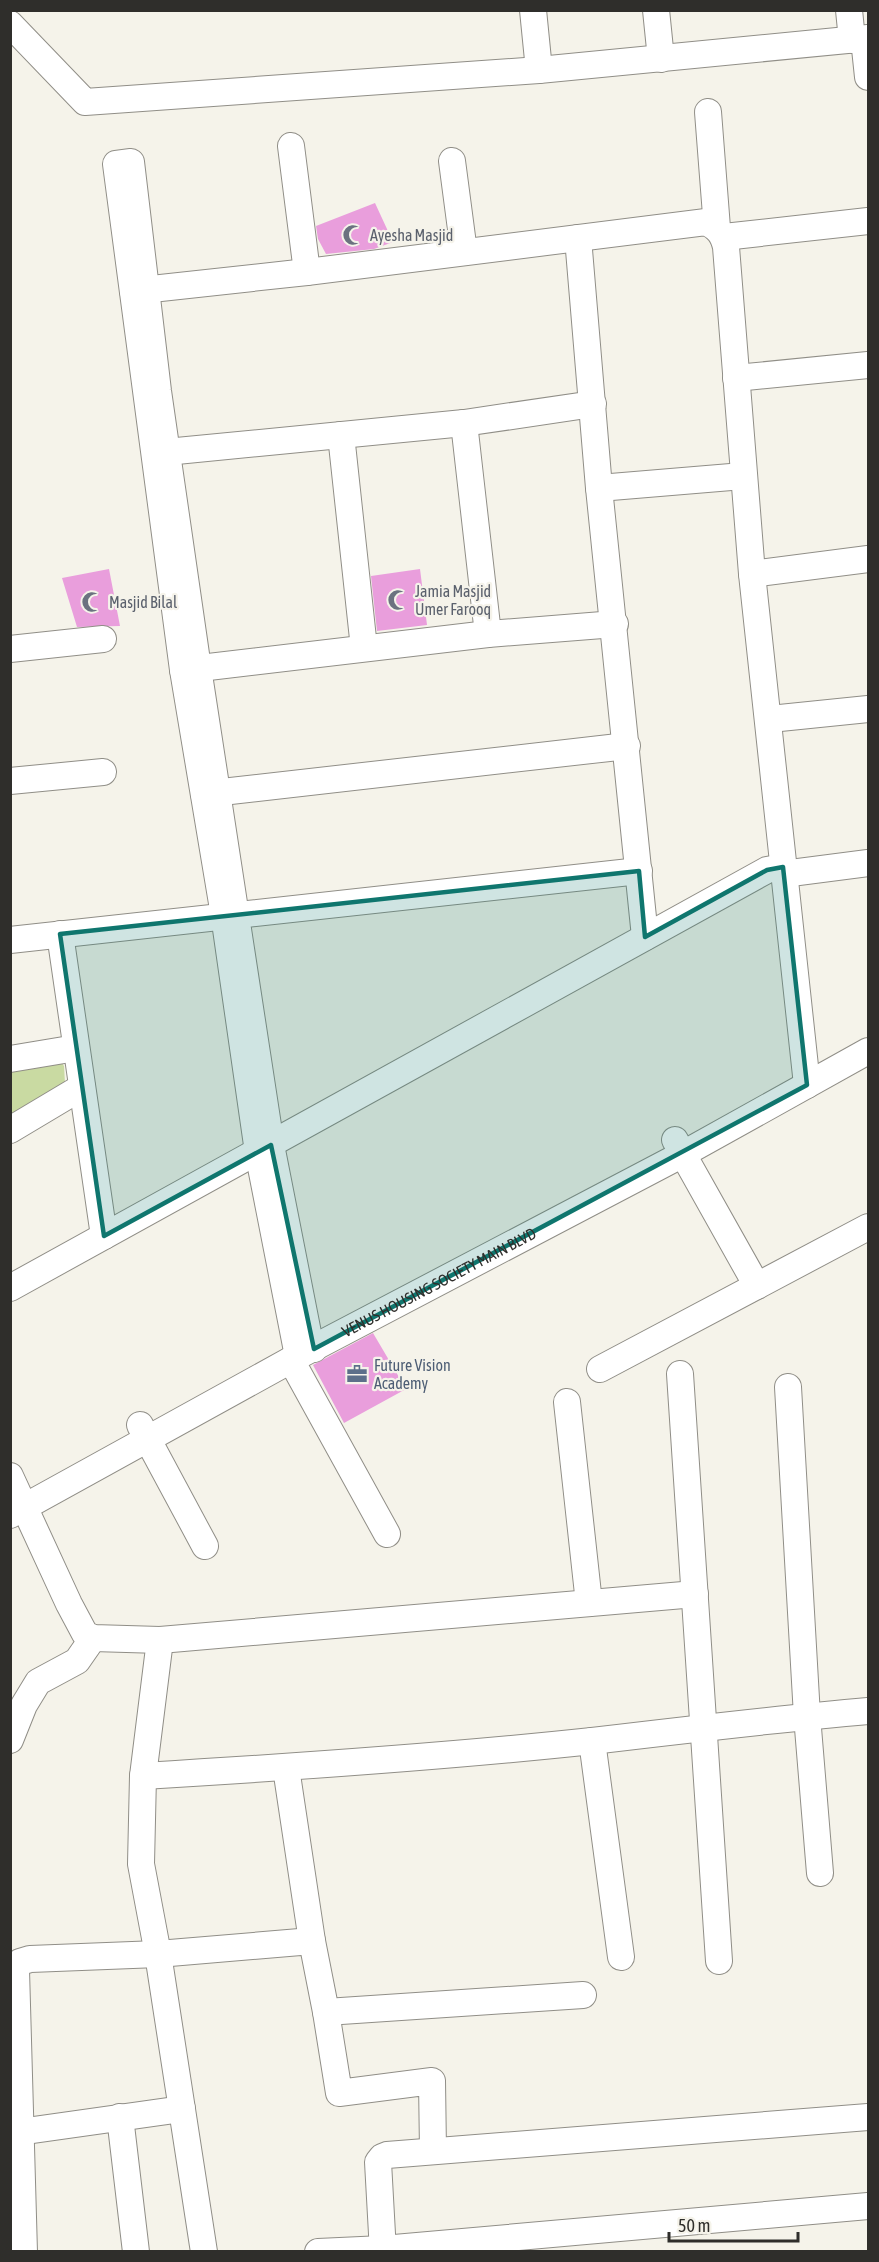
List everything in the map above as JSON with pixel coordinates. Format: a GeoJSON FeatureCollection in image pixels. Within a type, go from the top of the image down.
{"type":"FeatureCollection","features":[{"type":"Feature","properties":{"kind":"street"},"geometry":{"type":"LineString","coordinates":[[533,10],[539,70]]}},
{"type":"Feature","properties":{"kind":"street"},"geometry":{"type":"LineString","coordinates":[[656,10],[661,59]]}},
{"type":"Feature","properties":{"kind":"street"},"geometry":{"type":"LineString","coordinates":[[849,10],[861,39],[868,76]]}},
{"type":"Feature","properties":{"kind":"street"},"geometry":{"type":"LineString","coordinates":[[10,24],[84,102],[539,70],[861,39]]}},
{"type":"Feature","properties":{"kind":"street"},"geometry":{"type":"LineString","coordinates":[[708,112],[736,378],[752,574],[770,719],[783,871],[806,1078]]}},
{"type":"Feature","properties":{"kind":"street"},"geometry":{"type":"LineString","coordinates":[[291,146],[307,272]]}},
{"type":"Feature","properties":{"kind":"street"},"geometry":{"type":"LineString","coordinates":[[452,161],[464,252]]}},
{"type":"Feature","properties":{"kind":"street"},"geometry":{"type":"LineString","coordinates":[[123,163],[191,669],[231,914],[265,1148],[301,1347],[387,1534]]}},
{"type":"Feature","properties":{"kind":"street"},"geometry":{"type":"LineString","coordinates":[[140,289],[307,272],[706,222],[720,232],[868,221]]}},
{"type":"Feature","properties":{"kind":"street"},"geometry":{"type":"LineString","coordinates":[[578,238],[600,488],[645,937]]}},
{"type":"Feature","properties":{"kind":"street"},"geometry":{"type":"LineString","coordinates":[[736,378],[868,365]]}},
{"type":"Feature","properties":{"kind":"street"},"geometry":{"type":"LineString","coordinates":[[162,452],[464,423],[593,404]]}},
{"type":"Feature","properties":{"kind":"street"},"geometry":{"type":"LineString","coordinates":[[464,423],[488,634]]}},
{"type":"Feature","properties":{"kind":"street"},"geometry":{"type":"LineString","coordinates":[[341,435],[364,648]]}},
{"type":"Feature","properties":{"kind":"street"},"geometry":{"type":"LineString","coordinates":[[600,488],[744,476]]}},
{"type":"Feature","properties":{"kind":"street"},"geometry":{"type":"LineString","coordinates":[[752,574],[868,560]]}},
{"type":"Feature","properties":{"kind":"street"},"geometry":{"type":"LineString","coordinates":[[191,669],[488,634],[615,624]]}},
{"type":"Feature","properties":{"kind":"street"},"geometry":{"type":"LineString","coordinates":[[10,649],[103,639]]}},
{"type":"Feature","properties":{"kind":"street"},"geometry":{"type":"LineString","coordinates":[[770,719],[868,709]]}},
{"type":"Feature","properties":{"kind":"street"},"geometry":{"type":"LineString","coordinates":[[211,793],[627,746]]}},
{"type":"Feature","properties":{"kind":"street"},"geometry":{"type":"LineString","coordinates":[[10,781],[103,772]]}},
{"type":"Feature","properties":{"kind":"street"},"geometry":{"type":"LineString","coordinates":[[10,1288],[767,870],[783,871],[868,863]]}},
{"type":"Feature","properties":{"kind":"street"},"geometry":{"type":"LineString","coordinates":[[10,940],[639,871]]}},
{"type":"Feature","properties":{"kind":"street"},"geometry":{"type":"LineString","coordinates":[[60,934],[104,1236]]}},
{"type":"Feature","properties":{"kind":"street","name":"VENUS HOUSING SOCIETY MAIN BLVD"},"geometry":{"type":"LineString","coordinates":[[806,1078],[868,1035]]}},
{"type":"Feature","properties":{"kind":"street"},"geometry":{"type":"LineString","coordinates":[[10,1059],[76,1048]]}},
{"type":"Feature","properties":{"kind":"street","name":"VENUS HOUSING SOCIETY MAIN BLVD"},"geometry":{"type":"LineString","coordinates":[[15,1498],[806,1078],[868,1051]]}},
{"type":"Feature","properties":{"kind":"street"},"geometry":{"type":"LineString","coordinates":[[10,1130],[82,1087]]}},
{"type":"Feature","properties":{"kind":"street"},"geometry":{"type":"LineString","coordinates":[[679,1147],[757,1286]]}},
{"type":"Feature","properties":{"kind":"street"},"geometry":{"type":"LineString","coordinates":[[600,1369],[868,1227]]}},
{"type":"Feature","properties":{"kind":"street"},"geometry":{"type":"LineString","coordinates":[[680,1374],[719,1961]]}},
{"type":"Feature","properties":{"kind":"street"},"geometry":{"type":"LineString","coordinates":[[788,1387],[807,1716],[820,1873]]}},
{"type":"Feature","properties":{"kind":"street"},"geometry":{"type":"LineString","coordinates":[[567,1402],[589,1603]]}},
{"type":"Feature","properties":{"kind":"street"},"geometry":{"type":"LineString","coordinates":[[144,1431],[205,1546]]}},
{"type":"Feature","properties":{"kind":"street"},"geometry":{"type":"LineString","coordinates":[[15,1498],[85,1634],[93,1638],[160,1640],[695,1594]]}},
{"type":"Feature","properties":{"kind":"street"},"geometry":{"type":"LineString","coordinates":[[10,1740],[24,1705],[38,1682],[77,1661],[93,1638]]}},
{"type":"Feature","properties":{"kind":"street"},"geometry":{"type":"LineString","coordinates":[[160,1640],[143,1776],[141,1864],[158,1954],[204,2252]]}},
{"type":"Feature","properties":{"kind":"street"},"geometry":{"type":"LineString","coordinates":[[143,1776],[286,1768],[592,1741],[703,1726],[868,1711]]}},
{"type":"Feature","properties":{"kind":"street"},"geometry":{"type":"LineString","coordinates":[[592,1741],[621,1957]]}},
{"type":"Feature","properties":{"kind":"street"},"geometry":{"type":"LineString","coordinates":[[286,1768],[312,1941],[339,2093],[432,2081],[433,2151]]}},
{"type":"Feature","properties":{"kind":"street"},"geometry":{"type":"LineString","coordinates":[[24,2252],[16,1970],[20,1962],[30,1959],[158,1954],[312,1941]]}},
{"type":"Feature","properties":{"kind":"street"},"geometry":{"type":"LineString","coordinates":[[326,2012],[583,1995]]}},
{"type":"Feature","properties":{"kind":"street"},"geometry":{"type":"LineString","coordinates":[[20,2132],[182,2109]]}},
{"type":"Feature","properties":{"kind":"street"},"geometry":{"type":"LineString","coordinates":[[120,2117],[136,2252]]}},
{"type":"Feature","properties":{"kind":"street"},"geometry":{"type":"LineString","coordinates":[[383,2250],[378,2162],[387,2155],[868,2117]]}},
{"type":"Feature","properties":{"kind":"street"},"geometry":{"type":"LineString","coordinates":[[318,2252],[383,2250],[868,2206]]}},
{"type":"Feature","properties":{"kind":"highlighted area"},"geometry":{"type":"Polygon","coordinates":[[[783,867],[807,1085],[314,1349],[271,1145],[104,1236],[60,934],[639,871],[645,937],[767,870],[783,867]]]}},
{"type":"Feature","properties":{"kind":"green space"},"geometry":{"type":"Polygon","coordinates":[[[58,1057],[64,1066],[65,1083],[11,1119],[11,1066],[58,1057]]]}},
{"type":"Feature","properties":{"kind":"building","name":"Ayesha Masjid"},"geometry":{"type":"Polygon","coordinates":[[[375,203],[393,242],[374,249],[326,254],[318,239],[316,226],[375,203]]]}},
{"type":"Feature","properties":{"kind":"building","name":"Masjid Bilal"},"geometry":{"type":"Polygon","coordinates":[[[109,569],[120,626],[77,627],[62,578],[109,569]]]}},
{"type":"Feature","properties":{"kind":"building","name":"Jamia Masjid Umer Farooq"},"geometry":{"type":"Polygon","coordinates":[[[420,569],[427,625],[377,631],[371,576],[420,569]]]}},
{"type":"Feature","properties":{"kind":"building","name":"Future Vision Academy"},"geometry":{"type":"Polygon","coordinates":[[[373,1333],[406,1389],[344,1423],[313,1365],[373,1333]]]}},
{"type":"Feature","properties":{"kind":"place","name":"Ayesha Masjid"},"geometry":{"type":"Point","coordinates":[353,235]}},
{"type":"Feature","properties":{"kind":"place","name":"Jamia Masjid Umer Farooq"},"geometry":{"type":"Point","coordinates":[398,600]}},
{"type":"Feature","properties":{"kind":"place","name":"Masjid Bilal"},"geometry":{"type":"Point","coordinates":[92,602]}},
{"type":"Feature","properties":{"kind":"place","name":"Future Vision Academy"},"geometry":{"type":"Point","coordinates":[357,1374]}}]}
